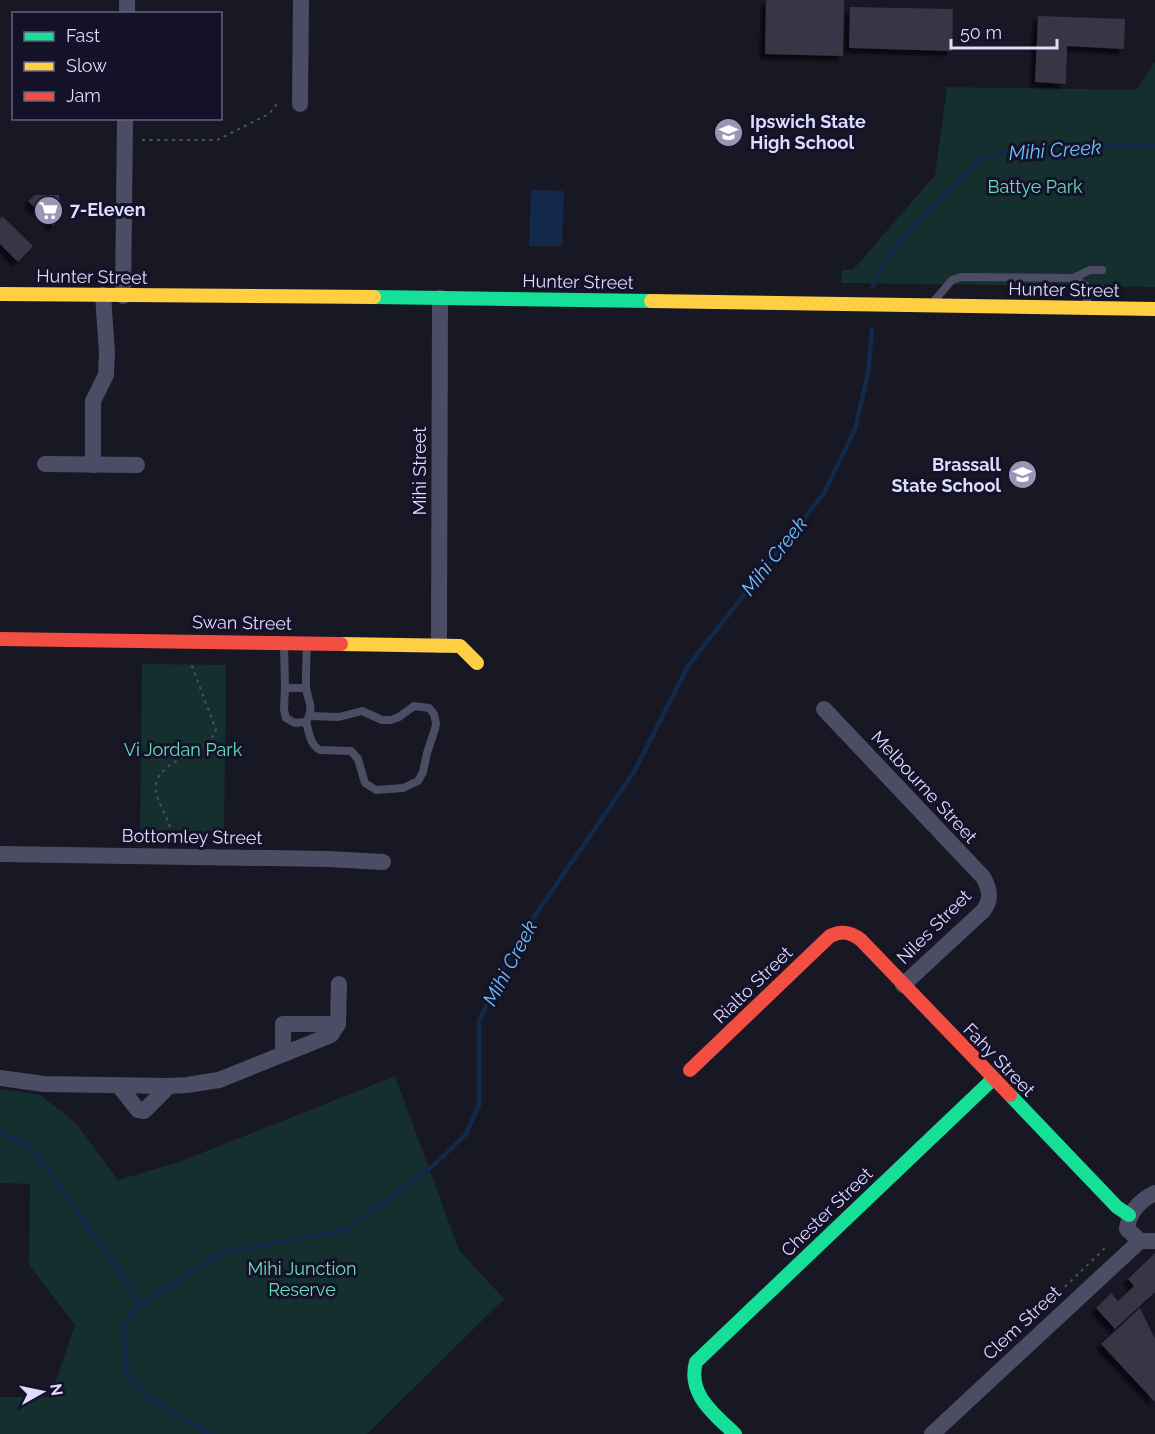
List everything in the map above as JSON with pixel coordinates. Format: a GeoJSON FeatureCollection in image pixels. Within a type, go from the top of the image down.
{"type":"FeatureCollection","features":[{"type":"Feature","properties":{"kind":"street"},"geometry":{"type":"LineString","coordinates":[[300,104],[301,0]]}},
{"type":"Feature","properties":{"kind":"street"},"geometry":{"type":"LineString","coordinates":[[123,296],[125,120]]}},
{"type":"Feature","properties":{"kind":"street","name":"Hunter Street"},"geometry":{"type":"LineString","coordinates":[[0,294],[1155,309]]}},
{"type":"Feature","properties":{"kind":"street"},"geometry":{"type":"LineString","coordinates":[[93,465],[93,401],[106,375],[107,353],[102,314],[103,295]]}},
{"type":"Feature","properties":{"kind":"street","name":"Mihi Street"},"geometry":{"type":"LineString","coordinates":[[439,645],[441,298]]}},
{"type":"Feature","properties":{"kind":"street"},"geometry":{"type":"LineString","coordinates":[[45,464],[137,465]]}},
{"type":"Feature","properties":{"kind":"street","name":"Swan Street"},"geometry":{"type":"LineString","coordinates":[[0,639],[189,640],[460,646],[477,663]]}},
{"type":"Feature","properties":{"kind":"street","name":"Melbourne Street"},"geometry":{"type":"LineString","coordinates":[[824,709],[983,877],[989,895]]}},
{"type":"Feature","properties":{"kind":"street","name":"Bottomley Street"},"geometry":{"type":"LineString","coordinates":[[0,854],[328,859],[383,862]]}},
{"type":"Feature","properties":{"kind":"street","name":"Niles Street"},"geometry":{"type":"LineString","coordinates":[[903,985],[983,911],[988,903],[989,895]]}},
{"type":"Feature","properties":{"kind":"street","name":"Fahy Street"},"geometry":{"type":"LineString","coordinates":[[844,931],[856,935],[993,1079],[1118,1207],[1129,1215]]}},
{"type":"Feature","properties":{"kind":"street","name":"Rialto Street"},"geometry":{"type":"LineString","coordinates":[[690,1070],[830,936],[844,931]]}},
{"type":"Feature","properties":{"kind":"street"},"geometry":{"type":"LineString","coordinates":[[0,1078],[44,1084],[119,1086],[187,1085],[219,1080],[327,1038],[335,1032],[338,1023],[339,984]]}},
{"type":"Feature","properties":{"kind":"street"},"geometry":{"type":"LineString","coordinates":[[284,1054],[283,1024],[338,1023]]}},
{"type":"Feature","properties":{"kind":"street","name":"Chester Street"},"geometry":{"type":"LineString","coordinates":[[735,1434],[697,1393],[692,1375],[694,1366],[993,1079]]}},
{"type":"Feature","properties":{"kind":"street"},"geometry":{"type":"LineString","coordinates":[[119,1086],[138,1110],[144,1111],[169,1086]]}},
{"type":"Feature","properties":{"kind":"street"},"geometry":{"type":"LineString","coordinates":[[1148,1241],[1127,1230],[1129,1215],[1155,1192]]}},
{"type":"Feature","properties":{"kind":"street","name":"Clem Street"},"geometry":{"type":"LineString","coordinates":[[932,1434],[1148,1241]]}},
{"type":"Feature","properties":{"kind":"lane"},"geometry":{"type":"LineString","coordinates":[[930,306],[952,280],[961,277],[1073,278],[1090,270],[1102,270],[1093,274],[1084,285]]}},
{"type":"Feature","properties":{"kind":"lane"},"geometry":{"type":"LineString","coordinates":[[1073,278],[1084,285],[1089,308]]}},
{"type":"Feature","properties":{"kind":"lane"},"geometry":{"type":"LineString","coordinates":[[284,642],[284,710],[286,718],[295,723],[308,719],[339,717],[362,711],[382,720],[391,720],[414,706],[429,708],[434,714],[436,723],[423,772],[418,781],[403,788],[376,790],[365,783],[358,759],[351,751],[320,750],[313,745],[308,719],[310,698],[306,688],[307,642]]}},
{"type":"Feature","properties":{"kind":"lane"},"geometry":{"type":"LineString","coordinates":[[285,688],[306,688]]}},
{"type":"Feature","properties":{"kind":"path"},"geometry":{"type":"LineString","coordinates":[[142,140],[217,140],[269,114],[277,104]]}},
{"type":"Feature","properties":{"kind":"path"},"geometry":{"type":"LineString","coordinates":[[172,857],[173,838],[157,795],[156,781],[162,770],[204,745],[213,737],[216,730],[190,662],[189,640]]}},
{"type":"Feature","properties":{"kind":"green space","name":"Battye Park"},"geometry":{"type":"Polygon","coordinates":[[[1155,62],[1155,287],[841,283],[842,270],[853,270],[935,175],[947,87],[1136,90],[1155,62]]]}},
{"type":"Feature","properties":{"kind":"green space","name":"Vi Jordan Park"},"geometry":{"type":"Polygon","coordinates":[[[142,664],[226,665],[224,836],[140,835],[142,664]]]}},
{"type":"Feature","properties":{"kind":"green space","name":"Mihi Junction Reserve"},"geometry":{"type":"Polygon","coordinates":[[[395,1076],[459,1250],[504,1299],[367,1434],[0,1434],[0,1397],[50,1397],[75,1325],[29,1265],[30,1184],[0,1183],[0,1089],[40,1095],[76,1123],[118,1180],[179,1162],[395,1076]]]}},
{"type":"Feature","properties":{"kind":"water"},"geometry":{"type":"Polygon","coordinates":[[[531,190],[564,191],[562,246],[529,246],[531,190]]]}},
{"type":"Feature","properties":{"kind":"building"},"geometry":{"type":"Polygon","coordinates":[[[766,0],[844,0],[843,56],[765,54],[766,0]]]}},
{"type":"Feature","properties":{"kind":"building"},"geometry":{"type":"Polygon","coordinates":[[[850,7],[953,9],[952,51],[849,48],[850,7]]]}},
{"type":"Feature","properties":{"kind":"building"},"geometry":{"type":"Polygon","coordinates":[[[1038,16],[1125,19],[1124,49],[1067,46],[1066,84],[1035,82],[1038,16]]]}},
{"type":"Feature","properties":{"kind":"building","name":"7-Eleven"},"geometry":{"type":"Polygon","coordinates":[[[35,195],[59,195],[59,220],[53,226],[28,201],[35,195]]]}},
{"type":"Feature","properties":{"kind":"building"},"geometry":{"type":"Polygon","coordinates":[[[2,216],[33,246],[18,262],[0,244],[2,216]]]}},
{"type":"Feature","properties":{"kind":"building"},"geometry":{"type":"Polygon","coordinates":[[[1155,1253],[1155,1292],[1115,1329],[1096,1308],[1111,1293],[1118,1301],[1134,1286],[1128,1279],[1155,1253]]]}},
{"type":"Feature","properties":{"kind":"building"},"geometry":{"type":"Polygon","coordinates":[[[1140,1308],[1155,1339],[1155,1402],[1101,1344],[1140,1308]]]}},
{"type":"Feature","properties":{"kind":"waterway","name":"Mihi Creek"},"geometry":{"type":"LineString","coordinates":[[873,287],[883,264],[905,234],[978,160],[1019,149],[1155,145]]}},
{"type":"Feature","properties":{"kind":"waterway","name":"Mihi Creek"},"geometry":{"type":"LineString","coordinates":[[211,1434],[147,1398],[127,1376],[123,1327],[137,1307],[219,1254],[345,1230],[432,1167],[466,1134],[479,1105],[479,1021],[516,943],[634,772],[688,666],[824,493],[855,429],[868,373],[872,330]]}},
{"type":"Feature","properties":{"kind":"waterway"},"geometry":{"type":"LineString","coordinates":[[0,1133],[25,1144],[37,1155],[129,1285],[137,1307]]}},
{"type":"Feature","properties":{"kind":"traffic: fast"},"geometry":{"type":"LineString","coordinates":[[374,297],[651,301]]}},
{"type":"Feature","properties":{"kind":"traffic: fast"},"geometry":{"type":"LineString","coordinates":[[735,1434],[711,1411],[699,1394],[695,1384],[696,1362],[993,1079]]}},
{"type":"Feature","properties":{"kind":"traffic: fast"},"geometry":{"type":"LineString","coordinates":[[1010,1095],[1117,1207],[1129,1215]]}},
{"type":"Feature","properties":{"kind":"traffic: slow"},"geometry":{"type":"LineString","coordinates":[[0,294],[374,297]]}},
{"type":"Feature","properties":{"kind":"traffic: slow"},"geometry":{"type":"LineString","coordinates":[[651,301],[1155,309]]}},
{"type":"Feature","properties":{"kind":"traffic: slow"},"geometry":{"type":"LineString","coordinates":[[341,644],[460,646],[477,663]]}},
{"type":"Feature","properties":{"kind":"traffic: jam"},"geometry":{"type":"LineString","coordinates":[[0,639],[341,644]]}},
{"type":"Feature","properties":{"kind":"traffic: jam"},"geometry":{"type":"LineString","coordinates":[[690,1070],[830,936],[846,933],[861,940],[1010,1095]]}},
{"type":"Feature","properties":{"kind":"place","name":"Ipswich State High School"},"geometry":{"type":"Point","coordinates":[729,132]}},
{"type":"Feature","properties":{"kind":"place","name":"7-Eleven"},"geometry":{"type":"Point","coordinates":[49,210]}},
{"type":"Feature","properties":{"kind":"place","name":"Brassall State School"},"geometry":{"type":"Point","coordinates":[1022,475]}}]}
